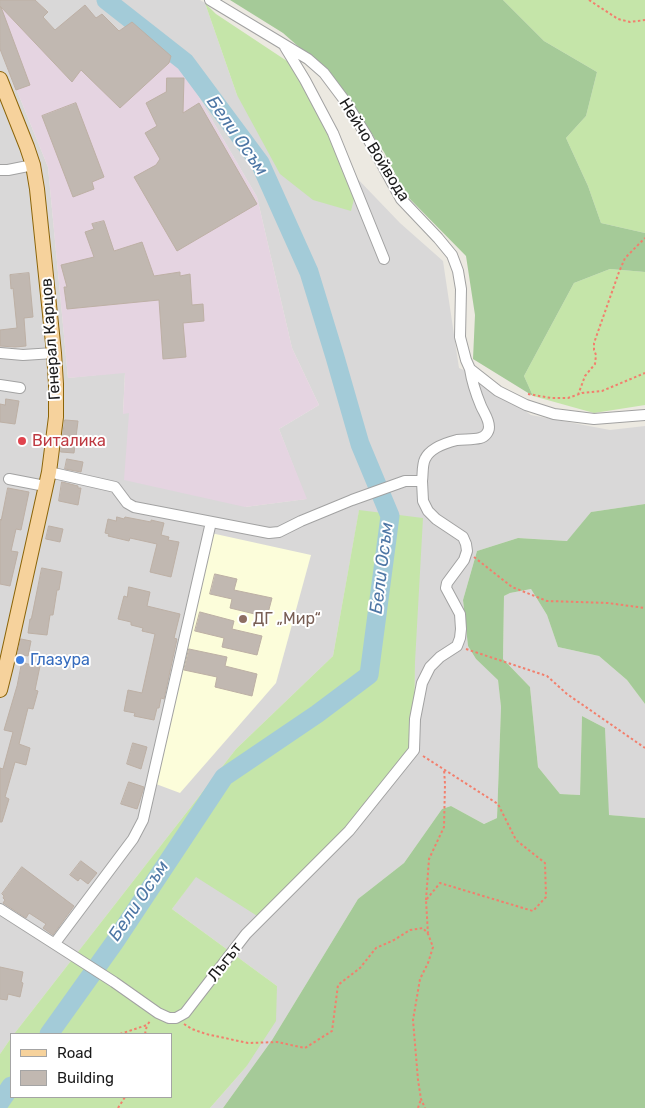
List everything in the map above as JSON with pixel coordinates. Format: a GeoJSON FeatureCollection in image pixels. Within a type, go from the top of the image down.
{"type":"FeatureCollection","features":[{"type":"Feature","properties":{"kind":"main road","name":"Генерал Карцов"},"geometry":{"type":"LineString","coordinates":[[0,79],[33,164],[56,384],[56,417],[49,472],[0,690]]}},
{"type":"Feature","properties":{"kind":"street","name":"Нейчо Войвода"},"geometry":{"type":"LineString","coordinates":[[210,0],[308,60],[324,73],[354,115],[401,198],[452,255],[458,271],[461,288],[460,337],[473,385],[487,418],[489,430],[485,436],[480,438],[457,440],[428,453],[424,461],[422,481]]}},
{"type":"Feature","properties":{"kind":"street"},"geometry":{"type":"LineString","coordinates":[[283,44],[334,133],[384,258]]}},
{"type":"Feature","properties":{"kind":"street"},"geometry":{"type":"LineString","coordinates":[[0,170],[33,164]]}},
{"type":"Feature","properties":{"kind":"street"},"geometry":{"type":"LineString","coordinates":[[0,353],[23,355],[54,353]]}},
{"type":"Feature","properties":{"kind":"street"},"geometry":{"type":"LineString","coordinates":[[470,369],[501,392],[526,405],[554,414],[594,419],[645,415]]}},
{"type":"Feature","properties":{"kind":"street"},"geometry":{"type":"LineString","coordinates":[[0,385],[20,388]]}},
{"type":"Feature","properties":{"kind":"street"},"geometry":{"type":"LineString","coordinates":[[49,472],[115,487],[127,503],[134,507],[269,533],[279,532],[301,521],[389,486],[404,481],[422,481],[423,501],[428,511],[436,519],[463,537],[466,551],[464,560],[447,583],[446,588],[460,614],[460,638],[457,646],[440,657],[430,667],[422,683],[415,719],[414,750]]}},
{"type":"Feature","properties":{"kind":"street"},"geometry":{"type":"LineString","coordinates":[[9,479],[46,486]]}},
{"type":"Feature","properties":{"kind":"street"},"geometry":{"type":"LineString","coordinates":[[54,943],[133,839],[144,820],[211,522]]}},
{"type":"Feature","properties":{"kind":"street","name":"Лъгът"},"geometry":{"type":"LineString","coordinates":[[176,1018],[189,1009],[246,934],[349,831],[414,750]]}},
{"type":"Feature","properties":{"kind":"street"},"geometry":{"type":"LineString","coordinates":[[0,909],[114,982],[158,1013],[169,1018],[176,1018]]}},
{"type":"Feature","properties":{"kind":"path"},"geometry":{"type":"LineString","coordinates":[[589,0],[618,19],[630,22],[645,20]]}},
{"type":"Feature","properties":{"kind":"path"},"geometry":{"type":"LineString","coordinates":[[578,395],[585,376],[595,364],[594,343],[619,272],[625,258],[645,238]]}},
{"type":"Feature","properties":{"kind":"path"},"geometry":{"type":"LineString","coordinates":[[523,393],[551,398],[568,398],[602,391],[645,373]]}},
{"type":"Feature","properties":{"kind":"path"},"geometry":{"type":"LineString","coordinates":[[466,551],[512,587],[547,601],[645,608]]}},
{"type":"Feature","properties":{"kind":"path"},"geometry":{"type":"LineString","coordinates":[[457,646],[547,676],[567,694],[645,748]]}},
{"type":"Feature","properties":{"kind":"path"},"geometry":{"type":"LineString","coordinates":[[414,750],[498,804],[516,840],[545,863],[546,897],[533,910],[440,883],[426,900]]}},
{"type":"Feature","properties":{"kind":"path"},"geometry":{"type":"LineString","coordinates":[[428,934],[426,900],[429,859],[444,827],[444,769]]}},
{"type":"Feature","properties":{"kind":"path"},"geometry":{"type":"LineString","coordinates":[[176,1018],[192,1030],[223,1038],[248,1043],[278,1042],[305,1048],[332,1031],[338,985],[360,968],[376,948],[410,930],[423,928],[434,947],[420,979],[413,1020],[421,1099],[425,1108]]}},
{"type":"Feature","properties":{"kind":"path"},"geometry":{"type":"LineString","coordinates":[[123,1033],[147,1025],[158,1013]]}},
{"type":"Feature","properties":{"kind":"path"},"geometry":{"type":"LineString","coordinates":[[145,1033],[147,1025]]}},
{"type":"Feature","properties":{"kind":"path"},"geometry":{"type":"LineString","coordinates":[[418,1108],[421,1099]]}},
{"type":"Feature","properties":{"kind":"shaded area"},"geometry":{"type":"Polygon","coordinates":[[[0,0],[35,0],[48,12],[43,17],[55,30],[85,5],[96,18],[119,31],[132,22],[171,56],[186,75],[257,197],[292,348],[319,405],[279,429],[307,499],[245,507],[124,480],[129,413],[123,414],[125,373],[68,378],[48,167],[0,49],[0,0]]]}},
{"type":"Feature","properties":{"kind":"shaded area"},"geometry":{"type":"Polygon","coordinates":[[[35,0],[200,0],[205,3],[237,95],[352,173],[400,223],[443,261],[459,368],[475,375],[531,415],[610,430],[645,426],[645,504],[591,512],[568,541],[518,538],[477,551],[463,600],[468,646],[476,659],[498,679],[501,707],[497,818],[484,824],[451,806],[442,809],[404,863],[358,899],[272,1040],[223,1108],[210,1108],[246,1067],[277,986],[172,909],[195,877],[414,750],[415,662],[359,511],[333,656],[236,749],[15,1033],[10,1033],[10,1039],[0,1054],[0,49],[48,167],[68,378],[125,372],[123,413],[129,413],[245,507],[306,499],[279,429],[319,405],[292,348],[257,197],[186,75],[171,56],[133,22],[119,31],[96,18],[55,30],[43,17],[48,11],[35,0]]]}},
{"type":"Feature","properties":{"kind":"shaded area","name":"ДГ „Мир“"},"geometry":{"type":"Polygon","coordinates":[[[211,533],[311,555],[276,683],[180,793],[156,784],[211,533]]]}},
{"type":"Feature","properties":{"kind":"shaded area"},"geometry":{"type":"Polygon","coordinates":[[[531,589],[547,615],[558,647],[599,656],[627,680],[645,704],[645,818],[608,815],[605,728],[582,716],[580,795],[560,794],[538,767],[530,687],[503,659],[504,596],[531,589]]]}},
{"type":"Feature","properties":{"kind":"green space"},"geometry":{"type":"Polygon","coordinates":[[[230,0],[503,0],[544,41],[597,72],[586,116],[566,138],[588,186],[601,223],[645,233],[645,272],[610,269],[574,283],[524,376],[533,396],[473,359],[475,315],[466,256],[406,195],[384,152],[333,77],[283,33],[230,0]]]}},
{"type":"Feature","properties":{"kind":"green space"},"geometry":{"type":"Polygon","coordinates":[[[503,0],[645,0],[645,233],[601,223],[588,186],[566,138],[586,116],[597,72],[544,41],[503,0]]]}},
{"type":"Feature","properties":{"kind":"green space"},"geometry":{"type":"Polygon","coordinates":[[[205,3],[216,14],[302,71],[352,173],[354,199],[351,211],[313,200],[280,174],[237,95],[205,3]]]}},
{"type":"Feature","properties":{"kind":"green space"},"geometry":{"type":"Polygon","coordinates":[[[610,269],[645,272],[645,405],[594,413],[533,396],[524,376],[574,283],[610,269]]]}},
{"type":"Feature","properties":{"kind":"green space"},"geometry":{"type":"Polygon","coordinates":[[[645,504],[645,704],[627,680],[599,656],[558,647],[547,615],[531,589],[504,596],[503,659],[530,687],[538,767],[560,794],[580,795],[582,716],[605,728],[609,815],[645,818],[645,1108],[223,1108],[272,1040],[358,899],[404,863],[442,809],[451,806],[484,824],[497,818],[501,707],[498,680],[476,659],[468,646],[463,600],[477,551],[518,538],[567,541],[591,512],[645,504]]]}},
{"type":"Feature","properties":{"kind":"green space"},"geometry":{"type":"Polygon","coordinates":[[[359,510],[423,518],[415,662],[414,750],[349,831],[262,919],[196,877],[172,909],[277,986],[276,1021],[246,1067],[210,1108],[0,1108],[0,1054],[10,1039],[10,1098],[172,1098],[172,1033],[15,1033],[236,749],[333,656],[359,510]]]}},
{"type":"Feature","properties":{"kind":"building"},"geometry":{"type":"Polygon","coordinates":[[[0,0],[35,0],[48,12],[43,17],[55,30],[85,5],[96,18],[102,14],[119,31],[132,22],[171,56],[169,63],[120,108],[81,70],[72,82],[0,6],[0,0]]]}},
{"type":"Feature","properties":{"kind":"building"},"geometry":{"type":"Polygon","coordinates":[[[0,7],[30,85],[16,90],[0,49],[0,7]]]}},
{"type":"Feature","properties":{"kind":"building"},"geometry":{"type":"Polygon","coordinates":[[[167,78],[184,78],[183,113],[199,103],[257,204],[177,251],[134,177],[156,165],[160,159],[145,133],[157,126],[146,103],[166,92],[167,78]]]}},
{"type":"Feature","properties":{"kind":"building"},"geometry":{"type":"Polygon","coordinates":[[[76,103],[104,177],[92,182],[94,189],[73,197],[42,116],[76,103]]]}},
{"type":"Feature","properties":{"kind":"building"},"geometry":{"type":"Polygon","coordinates":[[[104,221],[114,251],[142,242],[154,276],[180,272],[180,276],[190,274],[192,305],[203,304],[204,321],[183,323],[186,357],[163,359],[159,300],[67,309],[64,287],[67,287],[61,265],[94,257],[85,232],[94,229],[92,224],[104,221]]]}},
{"type":"Feature","properties":{"kind":"building"},"geometry":{"type":"Polygon","coordinates":[[[29,273],[33,317],[24,318],[26,346],[0,346],[0,330],[17,328],[10,275],[29,273]]]}},
{"type":"Feature","properties":{"kind":"building"},"geometry":{"type":"Polygon","coordinates":[[[6,399],[19,401],[15,424],[0,422],[0,404],[5,405],[6,399]]]}},
{"type":"Feature","properties":{"kind":"building"},"geometry":{"type":"Polygon","coordinates":[[[65,420],[78,421],[74,453],[61,452],[65,420]]]}},
{"type":"Feature","properties":{"kind":"building"},"geometry":{"type":"Polygon","coordinates":[[[67,459],[83,462],[81,472],[65,469],[67,459]]]}},
{"type":"Feature","properties":{"kind":"building"},"geometry":{"type":"Polygon","coordinates":[[[62,482],[81,488],[78,505],[59,501],[62,482]]]}},
{"type":"Feature","properties":{"kind":"building"},"geometry":{"type":"Polygon","coordinates":[[[8,488],[29,492],[21,530],[16,529],[11,551],[18,552],[10,586],[0,584],[0,519],[8,488]]]}},
{"type":"Feature","properties":{"kind":"building"},"geometry":{"type":"Polygon","coordinates":[[[117,517],[164,523],[161,535],[169,537],[168,540],[179,542],[171,577],[150,572],[157,544],[130,538],[129,541],[108,536],[109,534],[105,533],[108,519],[116,521],[117,517]]]}},
{"type":"Feature","properties":{"kind":"building"},"geometry":{"type":"Polygon","coordinates":[[[49,526],[63,529],[60,542],[46,539],[49,526]]]}},
{"type":"Feature","properties":{"kind":"building"},"geometry":{"type":"Polygon","coordinates":[[[42,568],[62,572],[53,615],[50,615],[47,635],[28,633],[42,568]]]}},
{"type":"Feature","properties":{"kind":"building"},"geometry":{"type":"Polygon","coordinates":[[[215,574],[237,579],[234,590],[272,598],[267,617],[230,608],[232,599],[210,594],[215,574]]]}},
{"type":"Feature","properties":{"kind":"building"},"geometry":{"type":"Polygon","coordinates":[[[129,587],[150,592],[147,606],[180,614],[174,638],[177,639],[164,699],[161,698],[154,720],[134,716],[135,713],[124,711],[128,690],[142,693],[155,634],[142,631],[143,628],[131,625],[131,622],[118,619],[124,596],[127,597],[129,587]]]}},
{"type":"Feature","properties":{"kind":"building"},"geometry":{"type":"Polygon","coordinates":[[[200,612],[234,621],[232,629],[262,636],[257,655],[222,647],[224,638],[195,631],[200,612]]]}},
{"type":"Feature","properties":{"kind":"building"},"geometry":{"type":"Polygon","coordinates":[[[21,639],[31,641],[28,656],[18,654],[21,639]]]}},
{"type":"Feature","properties":{"kind":"building"},"geometry":{"type":"Polygon","coordinates":[[[189,649],[227,657],[225,666],[257,674],[252,696],[215,687],[217,677],[184,670],[189,649]]]}},
{"type":"Feature","properties":{"kind":"building"},"geometry":{"type":"Polygon","coordinates":[[[22,663],[40,666],[35,690],[38,691],[33,709],[28,708],[19,744],[30,748],[26,765],[15,762],[5,797],[9,799],[2,822],[0,822],[0,768],[3,769],[13,732],[4,730],[22,663]]]}},
{"type":"Feature","properties":{"kind":"building"},"geometry":{"type":"Polygon","coordinates":[[[133,743],[147,747],[141,769],[127,764],[133,743]]]}},
{"type":"Feature","properties":{"kind":"building"},"geometry":{"type":"Polygon","coordinates":[[[129,782],[144,787],[137,809],[121,804],[129,782]]]}},
{"type":"Feature","properties":{"kind":"building"},"geometry":{"type":"Polygon","coordinates":[[[81,861],[97,873],[88,884],[80,878],[78,881],[70,875],[81,861]]]}},
{"type":"Feature","properties":{"kind":"building"},"geometry":{"type":"Polygon","coordinates":[[[22,867],[74,906],[53,935],[43,928],[46,924],[29,913],[26,918],[3,903],[5,900],[2,894],[22,867]]]}},
{"type":"Feature","properties":{"kind":"building"},"geometry":{"type":"Polygon","coordinates":[[[0,967],[23,972],[20,997],[8,994],[7,1000],[0,999],[0,967]]]}},
{"type":"Feature","properties":{"kind":"waterway","name":"Бели Осъм"},"geometry":{"type":"LineString","coordinates":[[50,1033],[114,943],[224,777],[317,714],[369,675],[390,516],[360,444],[309,272],[260,163],[185,62],[106,0]]}},
{"type":"Feature","properties":{"kind":"waterway","name":"Бели Осъм"},"geometry":{"type":"LineString","coordinates":[[0,1102],[10,1087]]}},
{"type":"Feature","properties":{"kind":"place","name":"Виталика"},"geometry":{"type":"Point","coordinates":[22,441]}},
{"type":"Feature","properties":{"kind":"place","name":"ДГ „Мир“"},"geometry":{"type":"Point","coordinates":[243,619]}},
{"type":"Feature","properties":{"kind":"place","name":"Глазура"},"geometry":{"type":"Point","coordinates":[20,660]}}]}
